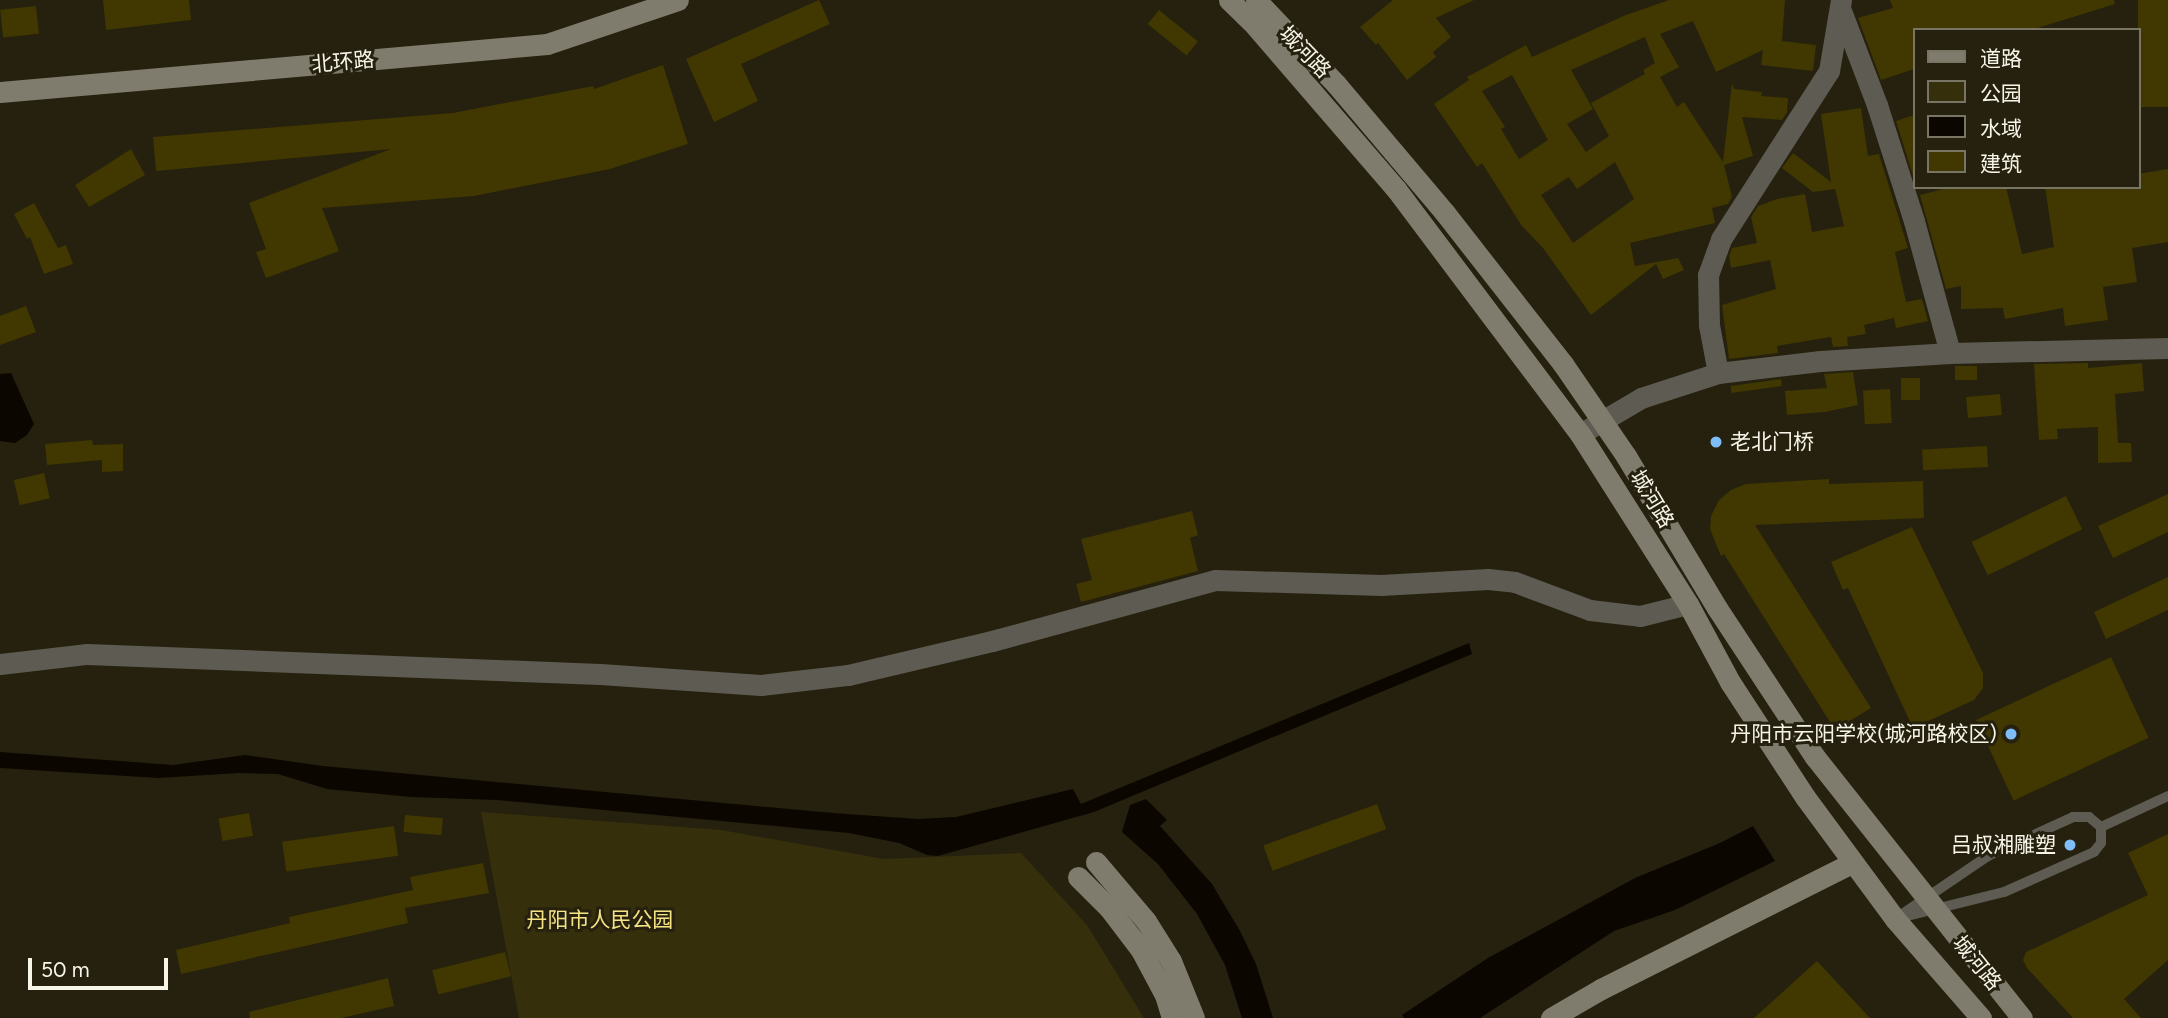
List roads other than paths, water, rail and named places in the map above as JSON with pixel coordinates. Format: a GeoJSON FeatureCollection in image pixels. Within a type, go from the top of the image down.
{"type":"FeatureCollection","features":[{"type":"Feature","properties":{"kind":"main road","name":"北环路"},"geometry":{"type":"LineString","coordinates":[[0,92],[547,44],[678,0]]}},
{"type":"Feature","properties":{"kind":"main road","name":"城河路"},"geometry":{"type":"LineString","coordinates":[[1229,0],[1251,21],[1395,189],[1580,434],[1688,604],[1738,694],[1805,797],[1895,919],[1980,1018]]}},
{"type":"Feature","properties":{"kind":"main road","name":"城河路"},"geometry":{"type":"LineString","coordinates":[[1256,0],[1336,84],[1437,203],[1563,365],[1602,421],[1717,608],[1815,757],[2022,1018]]}},
{"type":"Feature","properties":{"kind":"main road"},"geometry":{"type":"LineString","coordinates":[[1096,862],[1146,920],[1171,961],[1194,1018]]}},
{"type":"Feature","properties":{"kind":"main road"},"geometry":{"type":"LineString","coordinates":[[1551,1018],[1601,989],[1853,862]]}},
{"type":"Feature","properties":{"kind":"main road"},"geometry":{"type":"LineString","coordinates":[[1078,877],[1109,908],[1141,950],[1165,995],[1172,1018]]}},
{"type":"Feature","properties":{"kind":"street"},"geometry":{"type":"LineString","coordinates":[[1718,373],[1709,325],[1709,275],[1721,239],[1829,71],[1839,2]]}},
{"type":"Feature","properties":{"kind":"street"},"geometry":{"type":"LineString","coordinates":[[1839,2],[1877,105],[1914,221],[1950,353]]}},
{"type":"Feature","properties":{"kind":"street"},"geometry":{"type":"LineString","coordinates":[[1580,434],[1641,398],[1718,373],[1820,361],[1950,353],[2168,348]]}},
{"type":"Feature","properties":{"kind":"street"},"geometry":{"type":"LineString","coordinates":[[0,664],[87,654],[587,673],[761,685],[861,672],[992,641],[1215,580],[1381,585],[1488,579],[1515,582],[1590,610],[1640,616],[1688,604]]}},
{"type":"Feature","properties":{"kind":"lane"},"geometry":{"type":"LineString","coordinates":[[2101,827],[2168,796]]}},
{"type":"Feature","properties":{"kind":"lane"},"geometry":{"type":"LineString","coordinates":[[1895,919],[1930,904],[2004,892],[2094,852],[2101,843],[2101,827],[2090,817],[2073,817],[1988,856],[1930,904]]}},
{"type":"Feature","properties":{"kind":"water"},"geometry":{"type":"Polygon","coordinates":[[[11,373],[34,424],[27,435],[15,443],[0,441],[0,374],[11,373]]]}},
{"type":"Feature","properties":{"kind":"water"},"geometry":{"type":"Polygon","coordinates":[[[1469,643],[1472,654],[1094,812],[938,856],[927,855],[899,843],[849,833],[497,800],[411,797],[327,789],[278,774],[239,773],[158,778],[0,768],[0,752],[173,765],[245,755],[323,766],[833,813],[918,819],[956,817],[1073,789],[1081,804],[1469,643]]]}},
{"type":"Feature","properties":{"kind":"water"},"geometry":{"type":"Polygon","coordinates":[[[1146,799],[1167,820],[1160,826],[1212,884],[1240,931],[1256,964],[1273,1018],[1242,1018],[1225,965],[1197,914],[1158,864],[1122,832],[1130,805],[1146,799]]]}},
{"type":"Feature","properties":{"kind":"water"},"geometry":{"type":"Polygon","coordinates":[[[1753,826],[1775,861],[1675,910],[1614,931],[1480,1018],[1404,1018],[1402,1015],[1488,958],[1635,878],[1720,843],[1753,826]]]}},
{"type":"Feature","properties":{"kind":"place","name":"老北门桥"},"geometry":{"type":"Point","coordinates":[1716,442]}},
{"type":"Feature","properties":{"kind":"place","name":"丹阳市云阳学校(城河路校区)"},"geometry":{"type":"Point","coordinates":[2011,734]}},
{"type":"Feature","properties":{"kind":"place","name":"吕叔湘雕塑"},"geometry":{"type":"Point","coordinates":[2070,845]}},
{"type":"Feature","properties":{"kind":"park label","name":"丹阳市人民公园"},"geometry":{"type":"Point","coordinates":[600,920]}}]}
